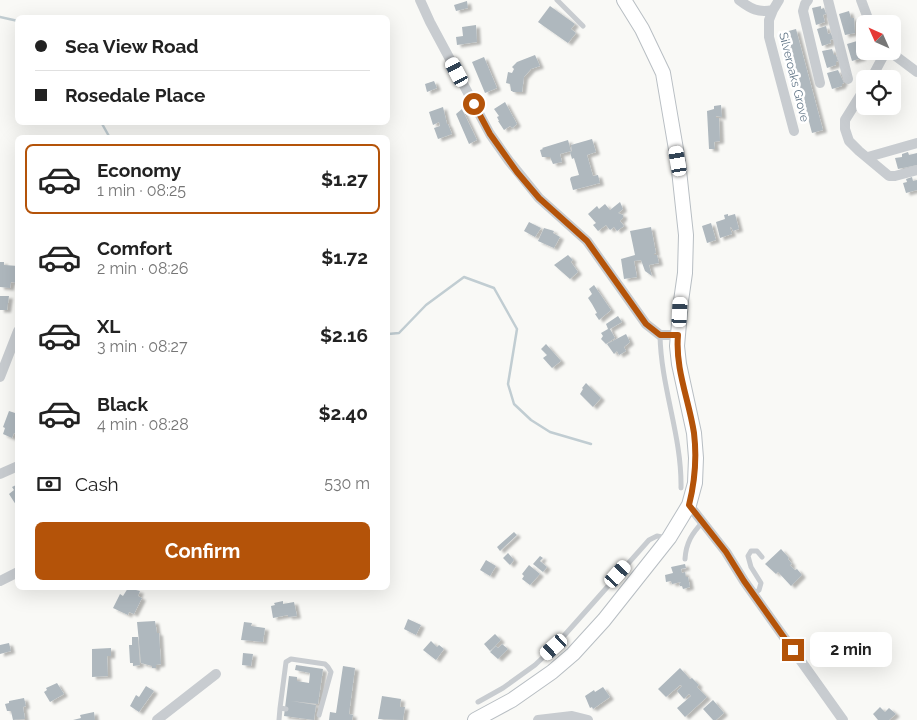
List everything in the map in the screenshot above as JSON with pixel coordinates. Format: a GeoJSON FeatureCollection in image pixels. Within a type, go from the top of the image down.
{"type":"FeatureCollection","features":[{"type":"Feature","properties":{"kind":"main road"},"geometry":{"type":"LineString","coordinates":[[475,720],[512,700],[552,672],[573,654],[604,620],[669,538],[689,505],[695,483],[694,433],[678,364],[678,335],[685,273],[686,235],[678,161],[662,73],[642,29],[624,0]]}},
{"type":"Feature","properties":{"kind":"street"},"geometry":{"type":"LineString","coordinates":[[420,0],[490,134],[509,161],[539,198],[587,241],[646,324],[660,335],[678,335]]}},
{"type":"Feature","properties":{"kind":"street"},"geometry":{"type":"LineString","coordinates":[[739,0],[752,10],[763,12],[774,4]]}},
{"type":"Feature","properties":{"kind":"street"},"geometry":{"type":"LineString","coordinates":[[808,0],[803,11],[820,83]]}},
{"type":"Feature","properties":{"kind":"street"},"geometry":{"type":"LineString","coordinates":[[828,0],[848,79]]}},
{"type":"Feature","properties":{"kind":"street"},"geometry":{"type":"LineString","coordinates":[[861,0],[867,15]]}},
{"type":"Feature","properties":{"kind":"street","name":"Silveroaks Grove"},"geometry":{"type":"LineString","coordinates":[[774,4],[769,20],[769,37],[794,131]]}},
{"type":"Feature","properties":{"kind":"street"},"geometry":{"type":"LineString","coordinates":[[900,60],[917,72]]}},
{"type":"Feature","properties":{"kind":"street"},"geometry":{"type":"LineString","coordinates":[[856,102],[845,120],[845,129],[849,141],[858,151],[868,157],[889,176],[917,170]]}},
{"type":"Feature","properties":{"kind":"street"},"geometry":{"type":"LineString","coordinates":[[868,157],[917,143]]}},
{"type":"Feature","properties":{"kind":"street"},"geometry":{"type":"LineString","coordinates":[[0,377],[15,339]]}},
{"type":"Feature","properties":{"kind":"street"},"geometry":{"type":"LineString","coordinates":[[0,474],[15,467]]}},
{"type":"Feature","properties":{"kind":"street"},"geometry":{"type":"LineString","coordinates":[[689,505],[726,552],[753,594],[843,720]]}},
{"type":"Feature","properties":{"kind":"street"},"geometry":{"type":"LineString","coordinates":[[0,580],[15,573]]}},
{"type":"Feature","properties":{"kind":"street"},"geometry":{"type":"LineString","coordinates":[[157,720],[216,674]]}},
{"type":"Feature","properties":{"kind":"street"},"geometry":{"type":"LineString","coordinates":[[538,720],[572,716],[588,720]]}},
{"type":"Feature","properties":{"kind":"lane"},"geometry":{"type":"LineString","coordinates":[[557,0],[583,26]]}},
{"type":"Feature","properties":{"kind":"lane"},"geometry":{"type":"LineString","coordinates":[[660,335],[663,374],[679,447],[682,470],[681,488]]}},
{"type":"Feature","properties":{"kind":"lane"},"geometry":{"type":"LineString","coordinates":[[685,559],[686,546],[703,521]]}},
{"type":"Feature","properties":{"kind":"lane"},"geometry":{"type":"LineString","coordinates":[[478,702],[535,665],[554,647],[649,540],[657,536],[669,538]]}},
{"type":"Feature","properties":{"kind":"lane"},"geometry":{"type":"LineString","coordinates":[[753,594],[759,590],[761,583],[751,567],[748,556],[751,551],[756,551],[762,557]]}},
{"type":"Feature","properties":{"kind":"lane"},"geometry":{"type":"LineString","coordinates":[[279,720],[283,709],[286,662],[292,659],[325,664],[331,672],[318,716]]}},
{"type":"Feature","properties":{"kind":"building"},"geometry":{"type":"Polygon","coordinates":[[[467,1],[468,8],[456,11],[454,5],[467,1]]]}},
{"type":"Feature","properties":{"kind":"building"},"geometry":{"type":"Polygon","coordinates":[[[550,6],[575,24],[571,29],[576,33],[568,43],[538,22],[550,6]]]}},
{"type":"Feature","properties":{"kind":"building"},"geometry":{"type":"Polygon","coordinates":[[[821,6],[821,9],[824,8],[826,14],[823,15],[825,22],[816,25],[812,8],[821,6]]]}},
{"type":"Feature","properties":{"kind":"building"},"geometry":{"type":"Polygon","coordinates":[[[849,11],[851,18],[854,18],[855,33],[845,35],[839,14],[849,11]]]}},
{"type":"Feature","properties":{"kind":"building"},"geometry":{"type":"Polygon","coordinates":[[[476,25],[477,42],[457,45],[456,37],[463,36],[462,27],[476,25]]]}},
{"type":"Feature","properties":{"kind":"building"},"geometry":{"type":"Polygon","coordinates":[[[826,26],[828,34],[831,33],[833,39],[830,40],[831,43],[822,46],[817,29],[826,26]]]}},
{"type":"Feature","properties":{"kind":"building"},"geometry":{"type":"Polygon","coordinates":[[[796,29],[823,130],[812,133],[785,32],[796,29]]]}},
{"type":"Feature","properties":{"kind":"building"},"geometry":{"type":"Polygon","coordinates":[[[856,41],[856,60],[852,61],[847,44],[856,41]]]}},
{"type":"Feature","properties":{"kind":"building"},"geometry":{"type":"Polygon","coordinates":[[[832,49],[838,61],[836,65],[827,68],[822,51],[832,49]]]}},
{"type":"Feature","properties":{"kind":"building"},"geometry":{"type":"Polygon","coordinates":[[[535,55],[540,66],[531,69],[524,77],[522,92],[511,91],[510,84],[506,83],[508,72],[512,73],[514,69],[512,67],[517,62],[535,55]]]}},
{"type":"Feature","properties":{"kind":"building"},"geometry":{"type":"Polygon","coordinates":[[[484,57],[497,88],[485,93],[472,62],[484,57]]]}},
{"type":"Feature","properties":{"kind":"building"},"geometry":{"type":"Polygon","coordinates":[[[838,70],[844,83],[842,86],[832,89],[827,73],[838,70]]]}},
{"type":"Feature","properties":{"kind":"building"},"geometry":{"type":"Polygon","coordinates":[[[434,81],[437,88],[427,92],[425,84],[434,81]]]}},
{"type":"Feature","properties":{"kind":"building"},"geometry":{"type":"Polygon","coordinates":[[[505,102],[517,124],[512,128],[510,126],[504,130],[498,121],[497,117],[499,116],[494,109],[505,102]]]}},
{"type":"Feature","properties":{"kind":"building"},"geometry":{"type":"Polygon","coordinates":[[[721,105],[722,117],[716,116],[716,118],[719,118],[720,141],[714,142],[715,149],[709,149],[707,111],[714,109],[714,106],[721,105]]]}},
{"type":"Feature","properties":{"kind":"building"},"geometry":{"type":"Polygon","coordinates":[[[443,107],[447,124],[452,134],[438,139],[434,128],[440,126],[439,122],[433,125],[429,112],[443,107]]]}},
{"type":"Feature","properties":{"kind":"building"},"geometry":{"type":"Polygon","coordinates":[[[462,109],[477,140],[469,144],[456,114],[462,109]]]}},
{"type":"Feature","properties":{"kind":"building"},"geometry":{"type":"Polygon","coordinates":[[[592,139],[596,152],[587,155],[593,176],[598,175],[600,183],[573,190],[570,179],[579,175],[574,158],[572,159],[570,152],[572,151],[571,145],[592,139]]]}},
{"type":"Feature","properties":{"kind":"building"},"geometry":{"type":"Polygon","coordinates":[[[568,140],[571,151],[560,154],[562,162],[553,164],[550,157],[542,157],[540,150],[542,148],[568,140]]]}},
{"type":"Feature","properties":{"kind":"building"},"geometry":{"type":"Polygon","coordinates":[[[908,152],[909,155],[917,153],[917,165],[898,169],[895,158],[902,157],[902,154],[908,152]]]}},
{"type":"Feature","properties":{"kind":"building"},"geometry":{"type":"Polygon","coordinates":[[[912,177],[913,181],[917,180],[917,190],[906,193],[903,183],[907,182],[906,179],[912,177]]]}},
{"type":"Feature","properties":{"kind":"building"},"geometry":{"type":"Polygon","coordinates":[[[620,202],[623,209],[618,213],[623,215],[620,221],[624,226],[617,231],[614,227],[610,230],[606,225],[598,231],[593,225],[596,223],[588,214],[597,206],[599,209],[605,204],[610,210],[620,202]]]}},
{"type":"Feature","properties":{"kind":"building"},"geometry":{"type":"Polygon","coordinates":[[[728,214],[728,216],[735,214],[739,229],[733,231],[730,227],[732,234],[720,238],[716,222],[725,219],[724,215],[728,214]]]}},
{"type":"Feature","properties":{"kind":"building"},"geometry":{"type":"Polygon","coordinates":[[[529,222],[541,228],[535,237],[524,231],[529,222]]]}},
{"type":"Feature","properties":{"kind":"building"},"geometry":{"type":"Polygon","coordinates":[[[711,223],[716,240],[707,243],[702,226],[711,223]]]}},
{"type":"Feature","properties":{"kind":"building"},"geometry":{"type":"Polygon","coordinates":[[[651,227],[656,253],[654,255],[657,255],[659,263],[649,265],[652,276],[645,271],[641,260],[634,261],[637,277],[624,279],[621,259],[635,255],[630,231],[651,227]]]}},
{"type":"Feature","properties":{"kind":"building"},"geometry":{"type":"Polygon","coordinates":[[[544,228],[554,231],[553,233],[560,237],[554,248],[538,241],[544,228]]]}},
{"type":"Feature","properties":{"kind":"building"},"geometry":{"type":"Polygon","coordinates":[[[568,255],[573,260],[571,262],[578,272],[570,279],[554,265],[568,255]]]}},
{"type":"Feature","properties":{"kind":"building"},"geometry":{"type":"Polygon","coordinates":[[[0,262],[4,262],[4,265],[15,266],[15,283],[11,282],[10,288],[0,287],[0,262]]]}},
{"type":"Feature","properties":{"kind":"building"},"geometry":{"type":"Polygon","coordinates":[[[594,285],[611,310],[599,320],[588,298],[592,294],[589,289],[594,285]]]}},
{"type":"Feature","properties":{"kind":"building"},"geometry":{"type":"Polygon","coordinates":[[[0,296],[9,296],[7,310],[0,310],[0,296]]]}},
{"type":"Feature","properties":{"kind":"building"},"geometry":{"type":"Polygon","coordinates":[[[618,316],[622,322],[610,329],[615,338],[606,344],[601,339],[603,336],[601,333],[608,329],[606,324],[618,316]]]}},
{"type":"Feature","properties":{"kind":"building"},"geometry":{"type":"Polygon","coordinates":[[[626,334],[630,342],[624,347],[626,351],[619,355],[617,351],[614,354],[607,344],[626,334]]]}},
{"type":"Feature","properties":{"kind":"building"},"geometry":{"type":"Polygon","coordinates":[[[546,344],[561,361],[552,368],[543,358],[547,355],[541,349],[546,344]]]}},
{"type":"Feature","properties":{"kind":"building"},"geometry":{"type":"Polygon","coordinates":[[[586,383],[601,398],[593,407],[580,394],[586,383]]]}},
{"type":"Feature","properties":{"kind":"building"},"geometry":{"type":"Polygon","coordinates":[[[9,411],[15,413],[15,434],[12,438],[3,434],[5,428],[3,427],[9,411]]]}},
{"type":"Feature","properties":{"kind":"building"},"geometry":{"type":"Polygon","coordinates":[[[15,486],[15,503],[9,494],[14,490],[12,487],[15,486]]]}},
{"type":"Feature","properties":{"kind":"building"},"geometry":{"type":"Polygon","coordinates":[[[514,532],[517,535],[500,551],[497,547],[514,532]]]}},
{"type":"Feature","properties":{"kind":"building"},"geometry":{"type":"Polygon","coordinates":[[[781,549],[789,558],[792,564],[790,565],[802,575],[791,586],[778,572],[776,574],[765,564],[781,549]]]}},
{"type":"Feature","properties":{"kind":"building"},"geometry":{"type":"Polygon","coordinates":[[[508,553],[514,560],[510,565],[503,558],[508,553]]]}},
{"type":"Feature","properties":{"kind":"building"},"geometry":{"type":"Polygon","coordinates":[[[540,556],[543,558],[540,561],[547,567],[543,572],[533,564],[540,556]]]}},
{"type":"Feature","properties":{"kind":"building"},"geometry":{"type":"Polygon","coordinates":[[[486,560],[496,566],[490,576],[480,570],[486,560]]]}},
{"type":"Feature","properties":{"kind":"building"},"geometry":{"type":"Polygon","coordinates":[[[685,564],[686,568],[681,569],[682,573],[685,572],[686,577],[688,577],[690,587],[683,589],[679,584],[681,582],[672,584],[671,581],[666,582],[665,575],[673,573],[671,567],[685,564]]]}},
{"type":"Feature","properties":{"kind":"building"},"geometry":{"type":"Polygon","coordinates":[[[529,565],[540,574],[530,585],[522,579],[524,576],[522,574],[529,565]]]}},
{"type":"Feature","properties":{"kind":"building"},"geometry":{"type":"Polygon","coordinates":[[[127,590],[140,591],[138,596],[142,598],[134,614],[129,612],[128,615],[113,608],[120,594],[123,596],[127,590]]]}},
{"type":"Feature","properties":{"kind":"building"},"geometry":{"type":"Polygon","coordinates":[[[283,601],[283,604],[294,602],[297,616],[288,617],[288,615],[273,618],[271,606],[275,605],[274,603],[283,601]]]}},
{"type":"Feature","properties":{"kind":"building"},"geometry":{"type":"Polygon","coordinates":[[[408,619],[421,625],[416,635],[404,629],[408,619]]]}},
{"type":"Feature","properties":{"kind":"building"},"geometry":{"type":"Polygon","coordinates":[[[155,621],[157,633],[159,633],[161,664],[156,665],[156,668],[152,668],[152,666],[141,663],[137,622],[155,621]]]}},
{"type":"Feature","properties":{"kind":"building"},"geometry":{"type":"Polygon","coordinates":[[[244,622],[252,623],[251,626],[265,628],[263,642],[241,640],[244,622]]]}},
{"type":"Feature","properties":{"kind":"building"},"geometry":{"type":"Polygon","coordinates":[[[495,634],[501,640],[490,651],[484,644],[495,634]]]}},
{"type":"Feature","properties":{"kind":"building"},"geometry":{"type":"Polygon","coordinates":[[[132,637],[138,637],[140,665],[133,666],[133,663],[130,663],[129,645],[132,645],[132,637]]]}},
{"type":"Feature","properties":{"kind":"building"},"geometry":{"type":"Polygon","coordinates":[[[431,641],[437,647],[439,645],[444,649],[436,660],[423,650],[431,641]]]}},
{"type":"Feature","properties":{"kind":"building"},"geometry":{"type":"Polygon","coordinates":[[[9,643],[11,651],[0,654],[0,645],[9,643]]]}},
{"type":"Feature","properties":{"kind":"building"},"geometry":{"type":"Polygon","coordinates":[[[502,644],[508,649],[498,659],[490,652],[496,646],[498,648],[502,644]]]}},
{"type":"Feature","properties":{"kind":"building"},"geometry":{"type":"Polygon","coordinates":[[[111,648],[111,656],[107,656],[108,676],[92,677],[92,649],[111,648]]]}},
{"type":"Feature","properties":{"kind":"building"},"geometry":{"type":"Polygon","coordinates":[[[243,653],[253,654],[251,666],[242,665],[243,653]]]}},
{"type":"Feature","properties":{"kind":"building"},"geometry":{"type":"Polygon","coordinates":[[[296,665],[323,669],[318,704],[291,701],[316,705],[314,720],[284,716],[289,676],[297,677],[297,681],[309,683],[310,673],[295,670],[296,665]]]}},
{"type":"Feature","properties":{"kind":"building"},"geometry":{"type":"Polygon","coordinates":[[[343,666],[355,668],[349,714],[353,715],[352,720],[329,720],[330,712],[336,713],[343,666]]]}},
{"type":"Feature","properties":{"kind":"building"},"geometry":{"type":"Polygon","coordinates":[[[680,668],[690,679],[692,678],[699,685],[697,687],[707,697],[685,717],[677,708],[691,696],[689,694],[684,699],[677,691],[682,686],[680,685],[666,697],[658,689],[680,668]]]}},
{"type":"Feature","properties":{"kind":"building"},"geometry":{"type":"Polygon","coordinates":[[[57,683],[64,694],[50,702],[44,692],[47,690],[46,688],[57,683]]]}},
{"type":"Feature","properties":{"kind":"building"},"geometry":{"type":"Polygon","coordinates":[[[146,686],[154,691],[139,712],[130,706],[136,695],[139,697],[146,686]]]}},
{"type":"Feature","properties":{"kind":"building"},"geometry":{"type":"Polygon","coordinates":[[[603,687],[610,697],[593,709],[592,707],[590,708],[585,696],[603,687]]]}},
{"type":"Feature","properties":{"kind":"building"},"geometry":{"type":"Polygon","coordinates":[[[382,696],[401,699],[400,707],[405,707],[403,720],[378,719],[382,696]]]}},
{"type":"Feature","properties":{"kind":"building"},"geometry":{"type":"Polygon","coordinates":[[[24,698],[26,706],[23,707],[25,719],[13,720],[11,711],[7,711],[5,704],[9,703],[9,701],[24,698]]]}},
{"type":"Feature","properties":{"kind":"building"},"geometry":{"type":"Polygon","coordinates":[[[713,700],[724,713],[716,720],[713,720],[703,709],[713,700]]]}},
{"type":"Feature","properties":{"kind":"building"},"geometry":{"type":"Polygon","coordinates":[[[880,707],[885,712],[889,708],[896,714],[889,720],[878,720],[873,714],[880,707]]]}},
{"type":"Feature","properties":{"kind":"building"},"geometry":{"type":"Polygon","coordinates":[[[94,712],[95,720],[73,720],[81,718],[80,715],[94,712]]]}},
{"type":"Feature","properties":{"kind":"waterway"},"geometry":{"type":"LineString","coordinates":[[0,17],[15,20]]}},
{"type":"Feature","properties":{"kind":"waterway"},"geometry":{"type":"LineString","coordinates":[[103,125],[108,135]]}},
{"type":"Feature","properties":{"kind":"waterway"},"geometry":{"type":"LineString","coordinates":[[390,334],[399,333],[426,305],[464,277],[494,288],[517,329],[508,384],[514,404],[531,420],[550,432],[591,444]]}},
{"type":"Feature","properties":{"kind":"route"},"geometry":{"type":"LineString","coordinates":[[474,104],[490,134],[525,183],[587,241],[646,324],[660,335],[678,335],[678,364],[694,433],[696,458],[695,483],[689,505],[726,552],[744,581],[793,650]]}}]}
